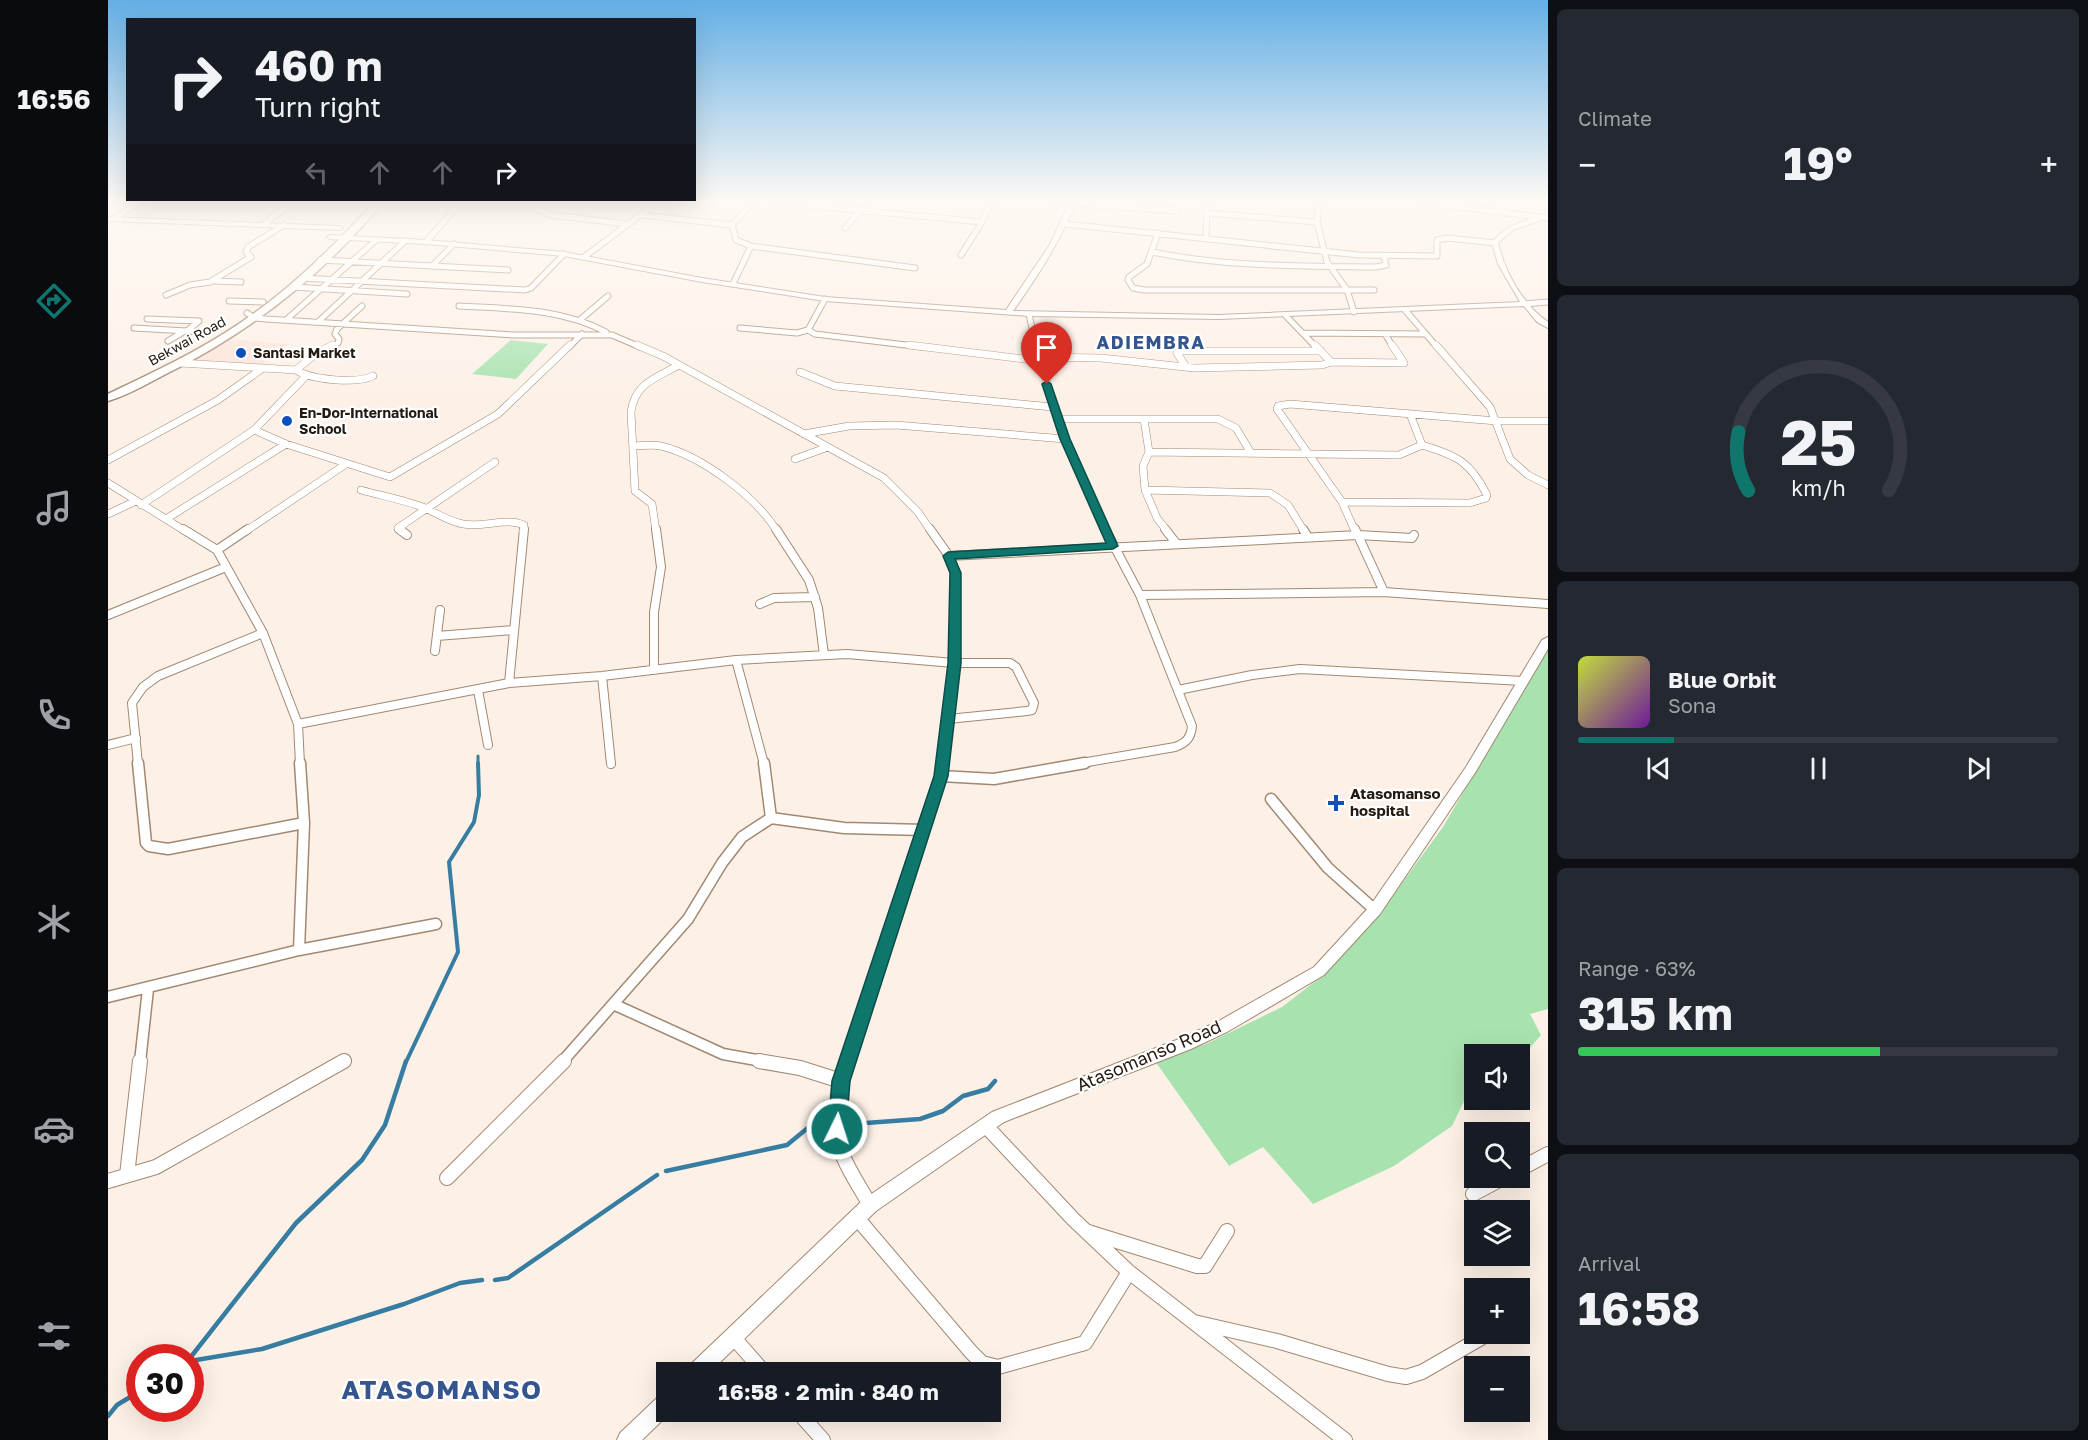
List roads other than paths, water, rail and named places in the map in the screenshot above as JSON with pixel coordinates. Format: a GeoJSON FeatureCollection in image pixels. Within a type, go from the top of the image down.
{"type":"FeatureCollection","features":[{"type":"Feature","properties":{"kind":"highway","name":"Bekwai Road"},"geometry":{"type":"LineString","coordinates":[[108,389],[168,360],[210,333],[251,315],[297,269]]}},
{"type":"Feature","properties":{"kind":"highway","name":"Bekwai Road"},"geometry":{"type":"LineString","coordinates":[[108,398],[180,363],[293,287],[311,269]]}},
{"type":"Feature","properties":{"kind":"street"},"geometry":{"type":"LineString","coordinates":[[212,280],[230,269]]}},
{"type":"Feature","properties":{"kind":"street"},"geometry":{"type":"LineString","coordinates":[[286,320],[344,269]]}},
{"type":"Feature","properties":{"kind":"street"},"geometry":{"type":"LineString","coordinates":[[318,322],[372,269]]}},
{"type":"Feature","properties":{"kind":"street"},"geometry":{"type":"LineString","coordinates":[[493,269],[508,270]]}},
{"type":"Feature","properties":{"kind":"street"},"geometry":{"type":"LineString","coordinates":[[302,278],[525,290],[531,288],[549,269]]}},
{"type":"Feature","properties":{"kind":"street"},"geometry":{"type":"LineString","coordinates":[[649,269],[825,299],[1029,314],[1179,318],[1548,302]]}},
{"type":"Feature","properties":{"kind":"street"},"geometry":{"type":"LineString","coordinates":[[733,284],[740,269]]}},
{"type":"Feature","properties":{"kind":"street"},"geometry":{"type":"LineString","coordinates":[[1008,312],[1039,269]]}},
{"type":"Feature","properties":{"kind":"street"},"geometry":{"type":"LineString","coordinates":[[1141,269],[1129,276],[1128,280],[1133,288],[1144,290],[1374,290]]}},
{"type":"Feature","properties":{"kind":"street"},"geometry":{"type":"LineString","coordinates":[[1332,269],[1347,290],[1354,312]]}},
{"type":"Feature","properties":{"kind":"street"},"geometry":{"type":"LineString","coordinates":[[1505,269],[1533,316],[1548,326]]}},
{"type":"Feature","properties":{"kind":"street"},"geometry":{"type":"LineString","coordinates":[[166,295],[190,285],[212,280],[241,282]]}},
{"type":"Feature","properties":{"kind":"street"},"geometry":{"type":"LineString","coordinates":[[293,287],[407,294]]}},
{"type":"Feature","properties":{"kind":"street"},"geometry":{"type":"LineString","coordinates":[[581,320],[608,296]]}},
{"type":"Feature","properties":{"kind":"street"},"geometry":{"type":"LineString","coordinates":[[808,330],[825,299]]}},
{"type":"Feature","properties":{"kind":"street"},"geometry":{"type":"LineString","coordinates":[[229,301],[263,302]]}},
{"type":"Feature","properties":{"kind":"street"},"geometry":{"type":"LineString","coordinates":[[296,370],[318,352],[338,343],[339,339],[335,334],[362,306]]}},
{"type":"Feature","properties":{"kind":"street"},"geometry":{"type":"LineString","coordinates":[[459,306],[545,312],[581,320],[660,354],[890,482],[918,512],[948,556],[956,573],[954,663],[941,776],[841,1081],[837,1129],[842,1155],[870,1205]]}},
{"type":"Feature","properties":{"kind":"street"},"geometry":{"type":"LineString","coordinates":[[1405,310],[1490,407],[1510,459],[1528,475],[1548,485]]}},
{"type":"Feature","properties":{"kind":"street"},"geometry":{"type":"LineString","coordinates":[[941,776],[994,779],[1175,747],[1185,743],[1191,736],[1192,726],[1140,596],[1113,546],[1057,419],[1029,314]]}},
{"type":"Feature","properties":{"kind":"street"},"geometry":{"type":"LineString","coordinates":[[251,315],[286,320],[513,335],[608,333]]}},
{"type":"Feature","properties":{"kind":"street"},"geometry":{"type":"LineString","coordinates":[[1286,315],[1331,362]]}},
{"type":"Feature","properties":{"kind":"street"},"geometry":{"type":"LineString","coordinates":[[147,319],[199,321],[187,331]]}},
{"type":"Feature","properties":{"kind":"street"},"geometry":{"type":"LineString","coordinates":[[134,328],[210,333]]}},
{"type":"Feature","properties":{"kind":"street"},"geometry":{"type":"LineString","coordinates":[[740,328],[797,333],[808,330],[826,335],[1041,359],[1101,358],[1186,367],[1322,365],[1331,362],[1404,363],[1385,334]]}},
{"type":"Feature","properties":{"kind":"street"},"geometry":{"type":"LineString","coordinates":[[168,341],[178,333],[210,333]]}},
{"type":"Feature","properties":{"kind":"street"},"geometry":{"type":"LineString","coordinates":[[1303,333],[1426,334]]}},
{"type":"Feature","properties":{"kind":"street"},"geometry":{"type":"LineString","coordinates":[[254,430],[286,444],[390,477],[498,414],[582,334]]}},
{"type":"Feature","properties":{"kind":"street"},"geometry":{"type":"LineString","coordinates":[[1186,367],[1177,353],[1180,351],[1321,351]]}},
{"type":"Feature","properties":{"kind":"street"},"geometry":{"type":"LineString","coordinates":[[180,363],[296,370],[306,376],[363,381],[373,376]]}},
{"type":"Feature","properties":{"kind":"street"},"geometry":{"type":"LineString","coordinates":[[654,670],[654,612],[661,567],[652,504],[635,492],[630,424],[636,393],[650,381],[680,365]]}},
{"type":"Feature","properties":{"kind":"street"},"geometry":{"type":"LineString","coordinates":[[108,460],[218,400],[263,368]]}},
{"type":"Feature","properties":{"kind":"street"},"geometry":{"type":"LineString","coordinates":[[800,372],[835,386],[1053,407]]}},
{"type":"Feature","properties":{"kind":"street"},"geometry":{"type":"LineString","coordinates":[[108,514],[139,503],[254,430],[306,376]]}},
{"type":"Feature","properties":{"kind":"street"},"geometry":{"type":"LineString","coordinates":[[1384,592],[1342,502],[1277,409],[1278,406],[1290,404],[1497,421],[1548,421]]}},
{"type":"Feature","properties":{"kind":"street"},"geometry":{"type":"LineString","coordinates":[[1410,414],[1422,445]]}},
{"type":"Feature","properties":{"kind":"street"},"geometry":{"type":"LineString","coordinates":[[1057,419],[1210,418],[1227,422],[1236,428],[1251,453]]}},
{"type":"Feature","properties":{"kind":"street"},"geometry":{"type":"LineString","coordinates":[[1144,419],[1149,452],[1143,466],[1145,490],[1157,518],[1176,543]]}},
{"type":"Feature","properties":{"kind":"street"},"geometry":{"type":"LineString","coordinates":[[804,434],[849,426],[896,425],[1065,439]]}},
{"type":"Feature","properties":{"kind":"street"},"geometry":{"type":"LineString","coordinates":[[166,519],[286,444]]}},
{"type":"Feature","properties":{"kind":"street"},"geometry":{"type":"LineString","coordinates":[[1149,452],[1393,455],[1422,445],[1465,460],[1477,474],[1487,495],[1486,498],[1470,503],[1342,502]]}},
{"type":"Feature","properties":{"kind":"street"},"geometry":{"type":"LineString","coordinates":[[633,446],[665,446],[686,455],[743,491],[767,515],[786,541],[809,580],[824,655]]}},
{"type":"Feature","properties":{"kind":"street"},"geometry":{"type":"LineString","coordinates":[[795,459],[828,447]]}},
{"type":"Feature","properties":{"kind":"street"},"geometry":{"type":"LineString","coordinates":[[407,535],[398,528],[495,462]]}},
{"type":"Feature","properties":{"kind":"street"},"geometry":{"type":"LineString","coordinates":[[217,550],[346,464]]}},
{"type":"Feature","properties":{"kind":"street"},"geometry":{"type":"LineString","coordinates":[[108,483],[217,550],[263,633],[298,724],[304,823],[299,950]]}},
{"type":"Feature","properties":{"kind":"street"},"geometry":{"type":"LineString","coordinates":[[361,490],[427,509],[431,515],[478,526],[517,522],[524,525],[509,683]]}},
{"type":"Feature","properties":{"kind":"street"},"geometry":{"type":"LineString","coordinates":[[1145,490],[1270,493],[1288,504],[1308,537]]}},
{"type":"Feature","properties":{"kind":"street"},"geometry":{"type":"LineString","coordinates":[[948,556],[1358,535],[1412,538],[1414,535]]}},
{"type":"Feature","properties":{"kind":"street"},"geometry":{"type":"LineString","coordinates":[[108,615],[226,567]]}},
{"type":"Feature","properties":{"kind":"street"},"geometry":{"type":"LineString","coordinates":[[1140,596],[1384,592],[1548,604]]}},
{"type":"Feature","properties":{"kind":"street"},"geometry":{"type":"LineString","coordinates":[[760,604],[774,598],[814,597]]}},
{"type":"Feature","properties":{"kind":"street"},"geometry":{"type":"LineString","coordinates":[[435,651],[440,610]]}},
{"type":"Feature","properties":{"kind":"street"},"geometry":{"type":"LineString","coordinates":[[437,636],[513,630]]}},
{"type":"Feature","properties":{"kind":"street"},"geometry":{"type":"LineString","coordinates":[[263,633],[158,676],[145,685],[132,703],[147,843],[149,846],[168,849],[304,823]]}},
{"type":"Feature","properties":{"kind":"street","name":"Atasomanso Road"},"geometry":{"type":"LineString","coordinates":[[708,1362],[870,1205],[998,1118],[1185,1044],[1319,971],[1375,910],[1472,770],[1548,640]]}},
{"type":"Feature","properties":{"kind":"street"},"geometry":{"type":"LineString","coordinates":[[298,724],[509,683],[602,676],[736,660],[824,655],[867,655],[954,663],[1006,662],[1014,665],[1035,707],[1027,711],[948,719]]}},
{"type":"Feature","properties":{"kind":"street"},"geometry":{"type":"LineString","coordinates":[[736,660],[763,756],[771,818]]}},
{"type":"Feature","properties":{"kind":"street"},"geometry":{"type":"LineString","coordinates":[[1178,690],[1252,675],[1300,669],[1523,681]]}},
{"type":"Feature","properties":{"kind":"street"},"geometry":{"type":"LineString","coordinates":[[602,676],[611,765]]}},
{"type":"Feature","properties":{"kind":"street"},"geometry":{"type":"LineString","coordinates":[[478,690],[488,745]]}},
{"type":"Feature","properties":{"kind":"street"},"geometry":{"type":"LineString","coordinates":[[108,745],[136,738]]}},
{"type":"Feature","properties":{"kind":"street"},"geometry":{"type":"LineString","coordinates":[[1271,799],[1328,868],[1375,910]]}},
{"type":"Feature","properties":{"kind":"street"},"geometry":{"type":"LineString","coordinates":[[447,1178],[574,1050],[651,963],[688,919],[722,863],[742,837],[771,818],[844,828],[924,830]]}},
{"type":"Feature","properties":{"kind":"street"},"geometry":{"type":"LineString","coordinates":[[108,997],[299,950],[436,924]]}},
{"type":"Feature","properties":{"kind":"street"},"geometry":{"type":"LineString","coordinates":[[127,1175],[148,989]]}},
{"type":"Feature","properties":{"kind":"street"},"geometry":{"type":"LineString","coordinates":[[614,1004],[723,1054],[801,1068],[841,1081]]}},
{"type":"Feature","properties":{"kind":"street"},"geometry":{"type":"LineString","coordinates":[[108,1181],[156,1167],[345,1060]]}},
{"type":"Feature","properties":{"kind":"street"},"geometry":{"type":"LineString","coordinates":[[986,1126],[1086,1231],[1129,1272],[1188,1321],[1345,1440]]}},
{"type":"Feature","properties":{"kind":"street"},"geometry":{"type":"LineString","coordinates":[[1530,1164],[1548,1154]]}},
{"type":"Feature","properties":{"kind":"street"},"geometry":{"type":"LineString","coordinates":[[1473,1194],[1484,1188]]}},
{"type":"Feature","properties":{"kind":"street"},"geometry":{"type":"LineString","coordinates":[[857,1218],[971,1352],[982,1362],[998,1367],[1085,1343],[1129,1272]]}},
{"type":"Feature","properties":{"kind":"street"},"geometry":{"type":"LineString","coordinates":[[1086,1231],[1197,1266],[1205,1266],[1212,1258],[1227,1231]]}},
{"type":"Feature","properties":{"kind":"street"},"geometry":{"type":"LineString","coordinates":[[1188,1321],[1277,1341],[1388,1374],[1406,1377],[1422,1372],[1471,1344]]}},
{"type":"Feature","properties":{"kind":"street"},"geometry":{"type":"LineString","coordinates":[[734,1338],[755,1362]]}},
{"type":"Feature","properties":{"kind":"street"},"geometry":{"type":"LineString","coordinates":[[627,1440],[656,1412]]}},
{"type":"Feature","properties":{"kind":"street"},"geometry":{"type":"LineString","coordinates":[[807,1422],[823,1440]]}},
{"type":"Feature","properties":{"kind":"waterway"},"geometry":{"type":"LineString","coordinates":[[478,756],[478,763]]}},
{"type":"Feature","properties":{"kind":"waterway"},"geometry":{"type":"LineString","coordinates":[[406,1062],[458,952],[449,862],[474,822],[479,795],[478,763]]}},
{"type":"Feature","properties":{"kind":"waterway"},"geometry":{"type":"LineString","coordinates":[[201,1344],[296,1223],[362,1160],[385,1125],[406,1061]]}},
{"type":"Feature","properties":{"kind":"waterway"},"geometry":{"type":"LineString","coordinates":[[866,1123],[920,1119],[943,1111],[963,1096],[988,1089],[995,1081]]}},
{"type":"Feature","properties":{"kind":"waterway"},"geometry":{"type":"LineString","coordinates":[[666,1171],[787,1145],[815,1122]]}},
{"type":"Feature","properties":{"kind":"waterway"},"geometry":{"type":"LineString","coordinates":[[495,1280],[508,1278],[657,1175]]}},
{"type":"Feature","properties":{"kind":"waterway"},"geometry":{"type":"LineString","coordinates":[[204,1359],[262,1349],[404,1304],[460,1283],[482,1280]]}},
{"type":"Feature","properties":{"kind":"waterway"},"geometry":{"type":"LineString","coordinates":[[108,1416],[117,1405],[126,1400]]}},
{"type":"Feature","properties":{"kind":"place","name":"Santasi Market"},"geometry":{"type":"Point","coordinates":[241,353]}},
{"type":"Feature","properties":{"kind":"place","name":"En-Dor-International School"},"geometry":{"type":"Point","coordinates":[287,421]}},
{"type":"Feature","properties":{"kind":"place","name":"Atasomanso hospital"},"geometry":{"type":"Point","coordinates":[1336,803]}},
{"type":"Feature","properties":{"kind":"district","name":"ADIEMBRA"},"geometry":{"type":"Point","coordinates":[1151,343]}},
{"type":"Feature","properties":{"kind":"district","name":"ATASOMANSO"},"geometry":{"type":"Point","coordinates":[442,1390]}}]}
